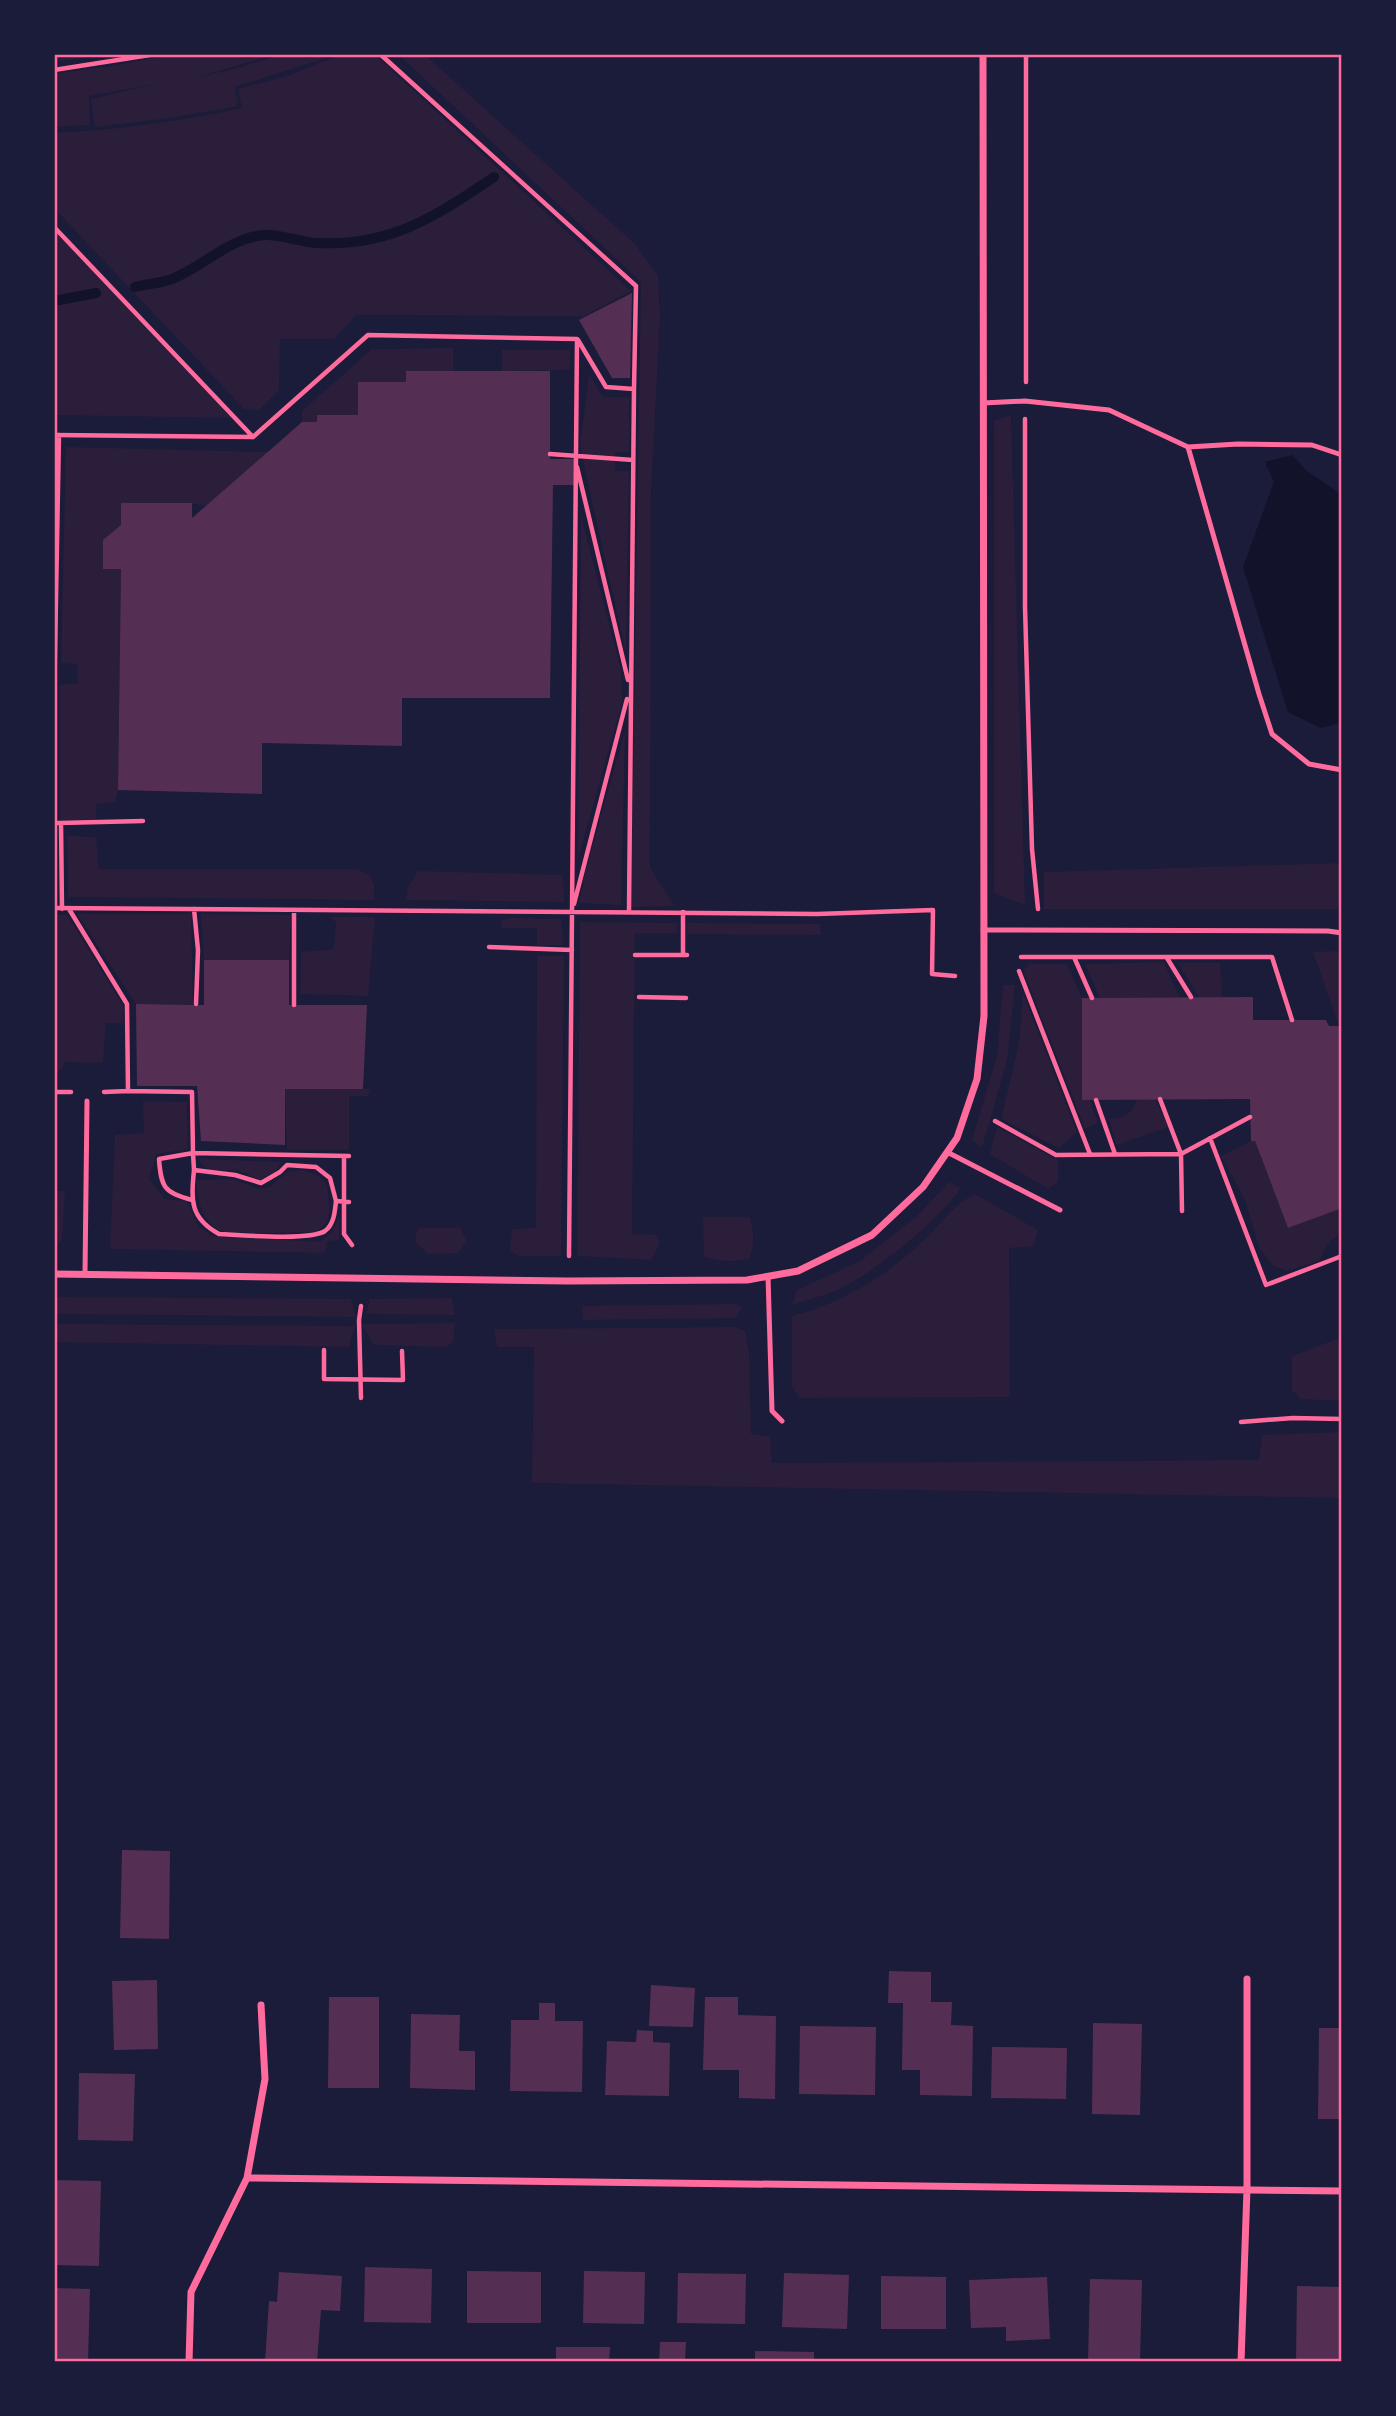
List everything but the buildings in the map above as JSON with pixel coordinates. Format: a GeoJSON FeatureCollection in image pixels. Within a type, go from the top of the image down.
{"type":"FeatureCollection","features":[{"type":"Feature","properties":{"kind":"street"},"geometry":{"type":"LineString","coordinates":[[54,1273],[568,1281],[747,1280],[797,1271],[872,1235],[923,1187],[957,1138],[977,1079],[984,1016],[983,54]]}},
{"type":"Feature","properties":{"kind":"street"},"geometry":{"type":"LineString","coordinates":[[1241,2362],[1247,2189],[1247,1979]]}},
{"type":"Feature","properties":{"kind":"street"},"geometry":{"type":"LineString","coordinates":[[189,2362],[191,2292],[247,2178],[265,2079],[261,2005]]}},
{"type":"Feature","properties":{"kind":"street"},"geometry":{"type":"LineString","coordinates":[[247,2178],[1342,2191]]}},
{"type":"Feature","properties":{"kind":"lane"},"geometry":{"type":"LineString","coordinates":[[983,403],[1026,401],[1109,410],[1188,447],[1238,444],[1312,445],[1342,455]]}},
{"type":"Feature","properties":{"kind":"lane"},"geometry":{"type":"LineString","coordinates":[[1188,447],[1272,734],[1309,764],[1342,770]]}},
{"type":"Feature","properties":{"kind":"lane"},"geometry":{"type":"LineString","coordinates":[[983,930],[1342,933]]}},
{"type":"Feature","properties":{"kind":"lane"},"geometry":{"type":"LineString","coordinates":[[85,1274],[87,1101]]}},
{"type":"Feature","properties":{"kind":"lane"},"geometry":{"type":"LineString","coordinates":[[947,1153],[1060,1210]]}},
{"type":"Feature","properties":{"kind":"lane"},"geometry":{"type":"LineString","coordinates":[[768,1276],[772,1411],[782,1421]]}},
{"type":"Feature","properties":{"kind":"path"},"geometry":{"type":"LineString","coordinates":[[54,70],[156,54]]}},
{"type":"Feature","properties":{"kind":"path"},"geometry":{"type":"LineString","coordinates":[[380,54],[636,286],[629,911]]}},
{"type":"Feature","properties":{"kind":"path"},"geometry":{"type":"LineString","coordinates":[[1026,54],[1025,607],[1032,849],[1038,909]]}},
{"type":"Feature","properties":{"kind":"path"},"geometry":{"type":"LineString","coordinates":[[54,227],[253,437]]}},
{"type":"Feature","properties":{"kind":"path"},"geometry":{"type":"LineString","coordinates":[[54,706],[57,435],[253,437],[368,335],[577,339]]}},
{"type":"Feature","properties":{"kind":"path"},"geometry":{"type":"LineString","coordinates":[[577,339],[606,387],[634,389]]}},
{"type":"Feature","properties":{"kind":"path"},"geometry":{"type":"LineString","coordinates":[[569,1256],[577,339]]}},
{"type":"Feature","properties":{"kind":"path"},"geometry":{"type":"LineString","coordinates":[[550,454],[633,460]]}},
{"type":"Feature","properties":{"kind":"path"},"geometry":{"type":"LineString","coordinates":[[572,911],[630,690],[576,459]]}},
{"type":"Feature","properties":{"kind":"path"},"geometry":{"type":"LineString","coordinates":[[54,823],[143,821]]}},
{"type":"Feature","properties":{"kind":"path"},"geometry":{"type":"LineString","coordinates":[[61,823],[65,909],[127,1004],[128,1091],[192,1092],[194,1170],[191,1200],[195,1211],[209,1228],[219,1234],[313,1236],[327,1230],[335,1216],[337,1201],[330,1178],[316,1167],[287,1165],[261,1183],[235,1175],[194,1170]]}},
{"type":"Feature","properties":{"kind":"path"},"geometry":{"type":"LineString","coordinates":[[54,908],[817,914],[933,910],[932,974],[955,976]]}},
{"type":"Feature","properties":{"kind":"path"},"geometry":{"type":"LineString","coordinates":[[194,909],[198,950],[196,1004]]}},
{"type":"Feature","properties":{"kind":"path"},"geometry":{"type":"LineString","coordinates":[[294,910],[294,1005]]}},
{"type":"Feature","properties":{"kind":"path"},"geometry":{"type":"LineString","coordinates":[[635,955],[685,955],[683,912]]}},
{"type":"Feature","properties":{"kind":"path"},"geometry":{"type":"LineString","coordinates":[[489,947],[572,950]]}},
{"type":"Feature","properties":{"kind":"path"},"geometry":{"type":"LineString","coordinates":[[1021,957],[1272,957],[1292,1020]]}},
{"type":"Feature","properties":{"kind":"path"},"geometry":{"type":"LineString","coordinates":[[1074,957],[1092,998]]}},
{"type":"Feature","properties":{"kind":"path"},"geometry":{"type":"LineString","coordinates":[[1167,957],[1191,998]]}},
{"type":"Feature","properties":{"kind":"path"},"geometry":{"type":"LineString","coordinates":[[1019,971],[1090,1154]]}},
{"type":"Feature","properties":{"kind":"path"},"geometry":{"type":"LineString","coordinates":[[639,998],[686,998]]}},
{"type":"Feature","properties":{"kind":"path"},"geometry":{"type":"LineString","coordinates":[[1096,1100],[1115,1154]]}},
{"type":"Feature","properties":{"kind":"path"},"geometry":{"type":"LineString","coordinates":[[1160,1100],[1181,1154],[1182,1211]]}},
{"type":"Feature","properties":{"kind":"path"},"geometry":{"type":"LineString","coordinates":[[995,1121],[1056,1155],[1181,1154],[1250,1116]]}},
{"type":"Feature","properties":{"kind":"path"},"geometry":{"type":"LineString","coordinates":[[1210,1138],[1266,1285],[1342,1256]]}},
{"type":"Feature","properties":{"kind":"path"},"geometry":{"type":"LineString","coordinates":[[191,1200],[174,1196],[164,1187],[159,1159],[193,1153],[346,1156],[344,1234],[352,1245]]}},
{"type":"Feature","properties":{"kind":"path"},"geometry":{"type":"LineString","coordinates":[[337,1201],[346,1202]]}},
{"type":"Feature","properties":{"kind":"path"},"geometry":{"type":"LineString","coordinates":[[361,1306],[361,1398]]}},
{"type":"Feature","properties":{"kind":"path"},"geometry":{"type":"LineString","coordinates":[[324,1350],[324,1379],[360,1380],[403,1380],[402,1351]]}},
{"type":"Feature","properties":{"kind":"path"},"geometry":{"type":"LineString","coordinates":[[1241,1422],[1293,1418],[1342,1419]]}},
{"type":"Feature","properties":{"kind":"shaded area"},"geometry":{"type":"Polygon","coordinates":[[[54,54],[110,54],[54,62],[54,54]]]}},
{"type":"Feature","properties":{"kind":"shaded area"},"geometry":{"type":"Polygon","coordinates":[[[171,54],[276,54],[198,77],[283,54],[325,54],[323,59],[235,87],[238,106],[95,127],[91,99],[155,84],[89,96],[90,125],[54,127],[54,74],[171,54]]]}},
{"type":"Feature","properties":{"kind":"shaded area"},"geometry":{"type":"Polygon","coordinates":[[[341,54],[374,54],[631,291],[584,316],[356,315],[334,339],[280,339],[279,390],[259,410],[244,409],[54,208],[54,133],[149,124],[242,108],[238,89],[290,75],[341,54]]]}},
{"type":"Feature","properties":{"kind":"shaded area"},"geometry":{"type":"Polygon","coordinates":[[[398,54],[424,54],[635,244],[658,276],[660,317],[651,492],[650,868],[675,906],[631,907],[641,282],[398,54]]]}},
{"type":"Feature","properties":{"kind":"shaded area"},"geometry":{"type":"Polygon","coordinates":[[[54,230],[232,418],[54,415],[54,230]]]}},
{"type":"Feature","properties":{"kind":"shaded area"},"geometry":{"type":"Polygon","coordinates":[[[453,348],[453,371],[406,371],[406,382],[358,382],[358,415],[318,415],[317,422],[302,422],[302,411],[372,349],[453,348]]]}},
{"type":"Feature","properties":{"kind":"shaded area"},"geometry":{"type":"Polygon","coordinates":[[[502,350],[570,350],[570,370],[502,371],[502,350]]]}},
{"type":"Feature","properties":{"kind":"shaded area"},"geometry":{"type":"Polygon","coordinates":[[[589,374],[603,397],[629,397],[629,452],[615,452],[615,471],[629,471],[626,654],[580,446],[589,374]]]}},
{"type":"Feature","properties":{"kind":"shaded area"},"geometry":{"type":"Polygon","coordinates":[[[1011,415],[1025,905],[994,893],[994,421],[1011,415]]]}},
{"type":"Feature","properties":{"kind":"shaded area"},"geometry":{"type":"Polygon","coordinates":[[[66,447],[269,452],[206,506],[191,503],[121,525],[103,541],[103,569],[121,569],[118,790],[115,802],[96,804],[96,820],[60,820],[60,685],[78,683],[77,664],[61,663],[66,447]]]}},
{"type":"Feature","properties":{"kind":"shaded area"},"geometry":{"type":"Polygon","coordinates":[[[1292,455],[1307,471],[1342,495],[1342,722],[1321,728],[1288,712],[1243,567],[1274,482],[1265,462],[1292,455]]]}},
{"type":"Feature","properties":{"kind":"shaded area"},"geometry":{"type":"Polygon","coordinates":[[[581,516],[621,670],[622,703],[578,859],[581,516]]]}},
{"type":"Feature","properties":{"kind":"shaded area"},"geometry":{"type":"Polygon","coordinates":[[[625,731],[621,905],[579,903],[586,869],[625,731]]]}},
{"type":"Feature","properties":{"kind":"shaded area"},"geometry":{"type":"Polygon","coordinates":[[[67,836],[96,837],[99,869],[357,869],[370,875],[374,885],[374,900],[68,897],[67,836]]]}},
{"type":"Feature","properties":{"kind":"shaded area"},"geometry":{"type":"Polygon","coordinates":[[[1342,863],[1342,909],[1044,909],[1044,872],[1342,863]]]}},
{"type":"Feature","properties":{"kind":"shaded area"},"geometry":{"type":"Polygon","coordinates":[[[418,871],[563,875],[564,902],[406,900],[408,887],[418,871]]]}},
{"type":"Feature","properties":{"kind":"shaded area"},"geometry":{"type":"Polygon","coordinates":[[[77,914],[191,914],[193,1004],[136,1004],[77,914]]]}},
{"type":"Feature","properties":{"kind":"shaded area"},"geometry":{"type":"Polygon","coordinates":[[[201,914],[291,915],[289,960],[204,960],[201,914]]]}},
{"type":"Feature","properties":{"kind":"shaded area"},"geometry":{"type":"Polygon","coordinates":[[[54,915],[67,915],[123,1005],[123,1023],[106,1023],[103,1063],[65,1062],[61,1070],[54,1073],[54,915]]]}},
{"type":"Feature","properties":{"kind":"shaded area"},"geometry":{"type":"Polygon","coordinates":[[[331,917],[375,917],[368,996],[300,994],[301,952],[334,949],[336,923],[331,917]]]}},
{"type":"Feature","properties":{"kind":"shaded area"},"geometry":{"type":"Polygon","coordinates":[[[561,919],[564,945],[537,946],[537,928],[501,928],[502,920],[561,919]]]}},
{"type":"Feature","properties":{"kind":"shaded area"},"geometry":{"type":"Polygon","coordinates":[[[580,922],[677,923],[677,933],[635,933],[632,1234],[656,1235],[659,1241],[650,1260],[577,1256],[580,922]]]}},
{"type":"Feature","properties":{"kind":"shaded area"},"geometry":{"type":"Polygon","coordinates":[[[687,923],[820,924],[821,935],[687,934],[687,923]]]}},
{"type":"Feature","properties":{"kind":"shaded area"},"geometry":{"type":"Polygon","coordinates":[[[1313,952],[1342,953],[1342,1026],[1339,1026],[1313,952]]]}},
{"type":"Feature","properties":{"kind":"shaded area"},"geometry":{"type":"Polygon","coordinates":[[[537,956],[564,956],[561,1256],[519,1256],[510,1250],[512,1229],[536,1228],[537,956]]]}},
{"type":"Feature","properties":{"kind":"shaded area"},"geometry":{"type":"Polygon","coordinates":[[[1164,962],[1179,997],[1100,998],[1085,964],[1164,962]]]}},
{"type":"Feature","properties":{"kind":"shaded area"},"geometry":{"type":"Polygon","coordinates":[[[1178,963],[1220,963],[1222,997],[1199,997],[1178,963]]]}},
{"type":"Feature","properties":{"kind":"shaded area"},"geometry":{"type":"Polygon","coordinates":[[[1029,964],[1067,964],[1082,998],[1082,1100],[1090,1100],[1098,1123],[1085,1129],[1023,970],[1029,964]]]}},
{"type":"Feature","properties":{"kind":"shaded area"},"geometry":{"type":"Polygon","coordinates":[[[1003,985],[1015,985],[1007,1061],[982,1148],[972,1140],[997,1056],[1003,985]]]}},
{"type":"Feature","properties":{"kind":"shaded area"},"geometry":{"type":"Polygon","coordinates":[[[1023,993],[1077,1132],[1059,1148],[1001,1119],[1019,1043],[1023,993]]]}},
{"type":"Feature","properties":{"kind":"shaded area"},"geometry":{"type":"Polygon","coordinates":[[[285,1089],[371,1089],[368,1096],[349,1096],[349,1150],[287,1150],[285,1089]]]}},
{"type":"Feature","properties":{"kind":"shaded area"},"geometry":{"type":"Polygon","coordinates":[[[1137,1099],[1155,1099],[1169,1127],[1116,1145],[1109,1119],[1127,1115],[1137,1099]]]}},
{"type":"Feature","properties":{"kind":"shaded area"},"geometry":{"type":"Polygon","coordinates":[[[143,1101],[187,1102],[188,1149],[156,1154],[149,1179],[165,1199],[187,1201],[198,1226],[212,1236],[320,1242],[331,1233],[340,1216],[339,1240],[328,1241],[325,1253],[110,1249],[115,1135],[144,1133],[143,1101]]]}},
{"type":"Feature","properties":{"kind":"shaded area"},"geometry":{"type":"Polygon","coordinates":[[[997,1127],[1058,1160],[1058,1182],[1048,1189],[990,1154],[997,1127]]]}},
{"type":"Feature","properties":{"kind":"shaded area"},"geometry":{"type":"Polygon","coordinates":[[[1255,1141],[1288,1228],[1338,1209],[1342,1216],[1342,1231],[1327,1245],[1319,1261],[1287,1271],[1273,1266],[1259,1247],[1245,1200],[1221,1156],[1255,1141]]]}},
{"type":"Feature","properties":{"kind":"shaded area"},"geometry":{"type":"Polygon","coordinates":[[[198,1159],[281,1162],[276,1171],[260,1180],[236,1171],[209,1169],[198,1159]]]}},
{"type":"Feature","properties":{"kind":"shaded area"},"geometry":{"type":"Polygon","coordinates":[[[302,1170],[317,1175],[327,1185],[328,1218],[315,1232],[223,1231],[211,1224],[201,1207],[196,1180],[231,1179],[260,1189],[270,1187],[287,1172],[302,1170]]]}},
{"type":"Feature","properties":{"kind":"shaded area"},"geometry":{"type":"Polygon","coordinates":[[[949,1182],[961,1188],[938,1215],[891,1256],[844,1287],[792,1305],[797,1290],[860,1261],[917,1216],[949,1182]]]}},
{"type":"Feature","properties":{"kind":"shaded area"},"geometry":{"type":"Polygon","coordinates":[[[54,1191],[65,1191],[62,1240],[54,1249],[54,1191]]]}},
{"type":"Feature","properties":{"kind":"shaded area"},"geometry":{"type":"Polygon","coordinates":[[[975,1194],[1038,1230],[1034,1246],[1009,1248],[1010,1397],[800,1398],[792,1387],[792,1316],[846,1296],[878,1277],[923,1241],[960,1203],[975,1194]]]}},
{"type":"Feature","properties":{"kind":"shaded area"},"geometry":{"type":"Polygon","coordinates":[[[703,1217],[750,1217],[753,1238],[749,1259],[726,1261],[704,1256],[703,1217]]]}},
{"type":"Feature","properties":{"kind":"shaded area"},"geometry":{"type":"Polygon","coordinates":[[[420,1228],[460,1228],[467,1241],[458,1253],[428,1254],[416,1243],[416,1233],[420,1228]]]}},
{"type":"Feature","properties":{"kind":"shaded area"},"geometry":{"type":"Polygon","coordinates":[[[54,1297],[351,1299],[356,1317],[54,1314],[54,1297]]]}},
{"type":"Feature","properties":{"kind":"shaded area"},"geometry":{"type":"Polygon","coordinates":[[[452,1298],[455,1315],[366,1314],[370,1299],[452,1298]]]}},
{"type":"Feature","properties":{"kind":"shaded area"},"geometry":{"type":"Polygon","coordinates":[[[736,1304],[742,1308],[735,1318],[583,1320],[582,1306],[736,1304]]]}},
{"type":"Feature","properties":{"kind":"shaded area"},"geometry":{"type":"Polygon","coordinates":[[[455,1323],[453,1342],[447,1347],[374,1345],[361,1324],[455,1323]]]}},
{"type":"Feature","properties":{"kind":"shaded area"},"geometry":{"type":"Polygon","coordinates":[[[54,1324],[355,1326],[349,1347],[54,1342],[54,1324]]]}},
{"type":"Feature","properties":{"kind":"shaded area"},"geometry":{"type":"Polygon","coordinates":[[[735,1327],[745,1331],[749,1353],[751,1434],[770,1437],[772,1463],[1259,1460],[1262,1435],[1342,1432],[1342,1498],[532,1483],[534,1347],[497,1347],[494,1329],[735,1327]]]}},
{"type":"Feature","properties":{"kind":"shaded area"},"geometry":{"type":"Polygon","coordinates":[[[1342,1337],[1342,1401],[1301,1399],[1292,1390],[1292,1356],[1342,1337]]]}},
{"type":"Feature","properties":{"kind":"waterway"},"geometry":{"type":"LineString","coordinates":[[135,287],[172,279],[239,241],[251,237],[270,235],[317,243],[343,243],[390,234],[432,216],[494,177]]}},
{"type":"Feature","properties":{"kind":"waterway"},"geometry":{"type":"LineString","coordinates":[[54,301],[96,293]]}}]}
